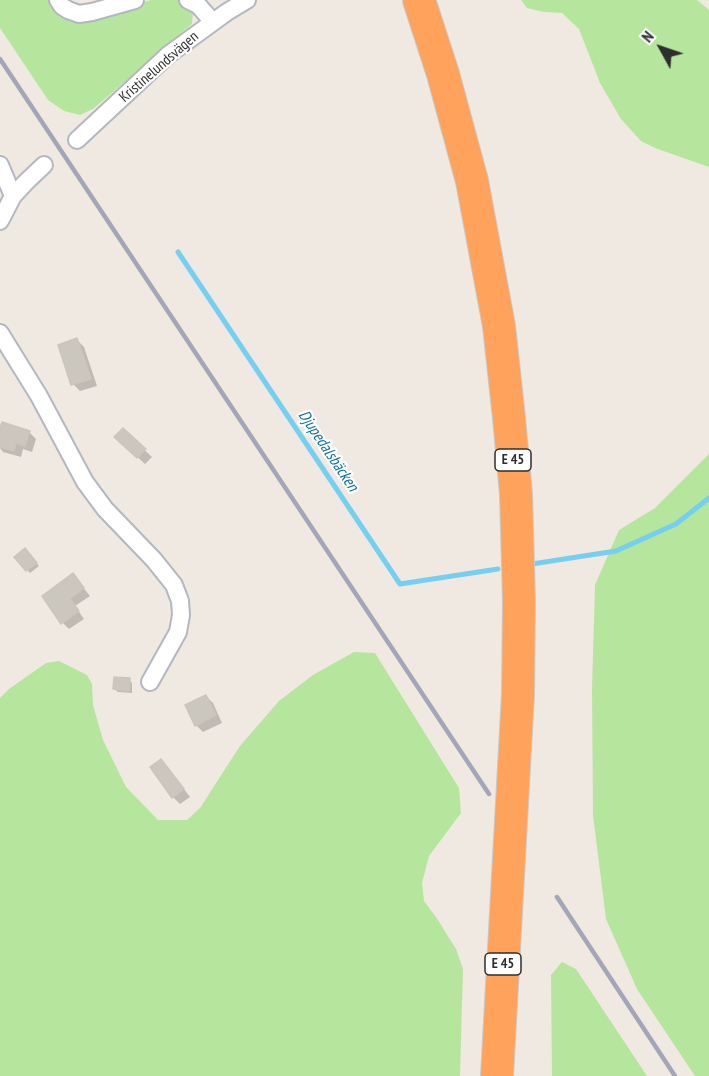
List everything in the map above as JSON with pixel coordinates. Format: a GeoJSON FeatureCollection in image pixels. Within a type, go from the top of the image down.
{"type":"FeatureCollection","features":[{"type":"Feature","properties":{"kind":"highway","name":"E 45"},"geometry":{"type":"LineString","coordinates":[[419,0],[443,74],[472,181],[499,326],[516,494],[519,601],[518,694],[498,1076]]}},
{"type":"Feature","properties":{"kind":"highway","name":"E 45"},"geometry":{"type":"LineString","coordinates":[[436,0],[489,178],[516,321],[533,493],[535,564],[533,691],[517,1076]]}},
{"type":"Feature","properties":{"kind":"street"},"geometry":{"type":"LineString","coordinates":[[58,0],[68,10],[79,14],[135,0]]}},
{"type":"Feature","properties":{"kind":"street"},"geometry":{"type":"LineString","coordinates":[[188,0],[198,5],[213,22]]}},
{"type":"Feature","properties":{"kind":"street","name":"Kristinelundsvägen"},"geometry":{"type":"LineString","coordinates":[[77,140],[168,55],[247,0]]}},
{"type":"Feature","properties":{"kind":"street"},"geometry":{"type":"LineString","coordinates":[[0,165],[13,196]]}},
{"type":"Feature","properties":{"kind":"street"},"geometry":{"type":"LineString","coordinates":[[0,221],[13,196],[44,165]]}},
{"type":"Feature","properties":{"kind":"street"},"geometry":{"type":"LineString","coordinates":[[0,333],[39,396],[85,482],[105,509],[154,560],[174,585],[182,615],[178,632],[150,682]]}},
{"type":"Feature","properties":{"kind":"green space"},"geometry":{"type":"Polygon","coordinates":[[[0,0],[51,0],[94,16],[151,0],[178,0],[193,12],[192,24],[93,109],[80,115],[64,111],[48,100],[0,28],[0,0]]]}},
{"type":"Feature","properties":{"kind":"green space"},"geometry":{"type":"Polygon","coordinates":[[[521,0],[697,0],[709,10],[709,167],[641,141],[621,119],[600,83],[579,29],[562,13],[527,8],[521,0]]]}},
{"type":"Feature","properties":{"kind":"green space"},"geometry":{"type":"Polygon","coordinates":[[[709,454],[709,1076],[695,1076],[637,989],[606,919],[593,815],[592,688],[595,585],[619,530],[655,508],[709,454]]]}},
{"type":"Feature","properties":{"kind":"green space"},"geometry":{"type":"Polygon","coordinates":[[[354,652],[375,653],[459,788],[461,813],[429,856],[422,883],[424,901],[456,949],[463,969],[460,1076],[0,1076],[0,698],[46,663],[59,661],[87,675],[92,684],[93,705],[103,740],[126,787],[158,820],[187,820],[200,808],[240,746],[279,701],[313,675],[354,652]]]}},
{"type":"Feature","properties":{"kind":"green space"},"geometry":{"type":"Polygon","coordinates":[[[562,962],[576,969],[647,1076],[552,1076],[551,975],[562,962]]]}},
{"type":"Feature","properties":{"kind":"building"},"geometry":{"type":"Polygon","coordinates":[[[77,338],[91,379],[71,385],[58,345],[77,338]]]}},
{"type":"Feature","properties":{"kind":"building"},"geometry":{"type":"Polygon","coordinates":[[[2,422],[30,431],[25,446],[16,443],[14,451],[0,447],[2,422]]]}},
{"type":"Feature","properties":{"kind":"building"},"geometry":{"type":"Polygon","coordinates":[[[123,428],[146,449],[137,458],[114,437],[123,428]]]}},
{"type":"Feature","properties":{"kind":"building"},"geometry":{"type":"Polygon","coordinates":[[[25,548],[37,563],[26,571],[14,557],[25,548]]]}},
{"type":"Feature","properties":{"kind":"building"},"geometry":{"type":"Polygon","coordinates":[[[73,573],[84,588],[70,599],[79,611],[61,624],[42,596],[73,573]]]}},
{"type":"Feature","properties":{"kind":"building"},"geometry":{"type":"Polygon","coordinates":[[[114,677],[130,678],[129,691],[113,689],[114,677]]]}},
{"type":"Feature","properties":{"kind":"building"},"geometry":{"type":"Polygon","coordinates":[[[206,695],[216,715],[195,726],[185,705],[206,695]]]}},
{"type":"Feature","properties":{"kind":"building"},"geometry":{"type":"Polygon","coordinates":[[[161,759],[184,789],[172,798],[150,767],[161,759]]]}},
{"type":"Feature","properties":{"kind":"waterway","name":"Djupedalsbäcken"},"geometry":{"type":"LineString","coordinates":[[178,252],[400,584],[498,569]]}},
{"type":"Feature","properties":{"kind":"waterway","name":"Djupedalsbäcken"},"geometry":{"type":"LineString","coordinates":[[532,564],[616,551],[676,524],[709,498]]}},
{"type":"Feature","properties":{"kind":"railway"},"geometry":{"type":"LineString","coordinates":[[0,59],[489,794]]}},
{"type":"Feature","properties":{"kind":"railway"},"geometry":{"type":"LineString","coordinates":[[557,897],[675,1076]]}}]}
